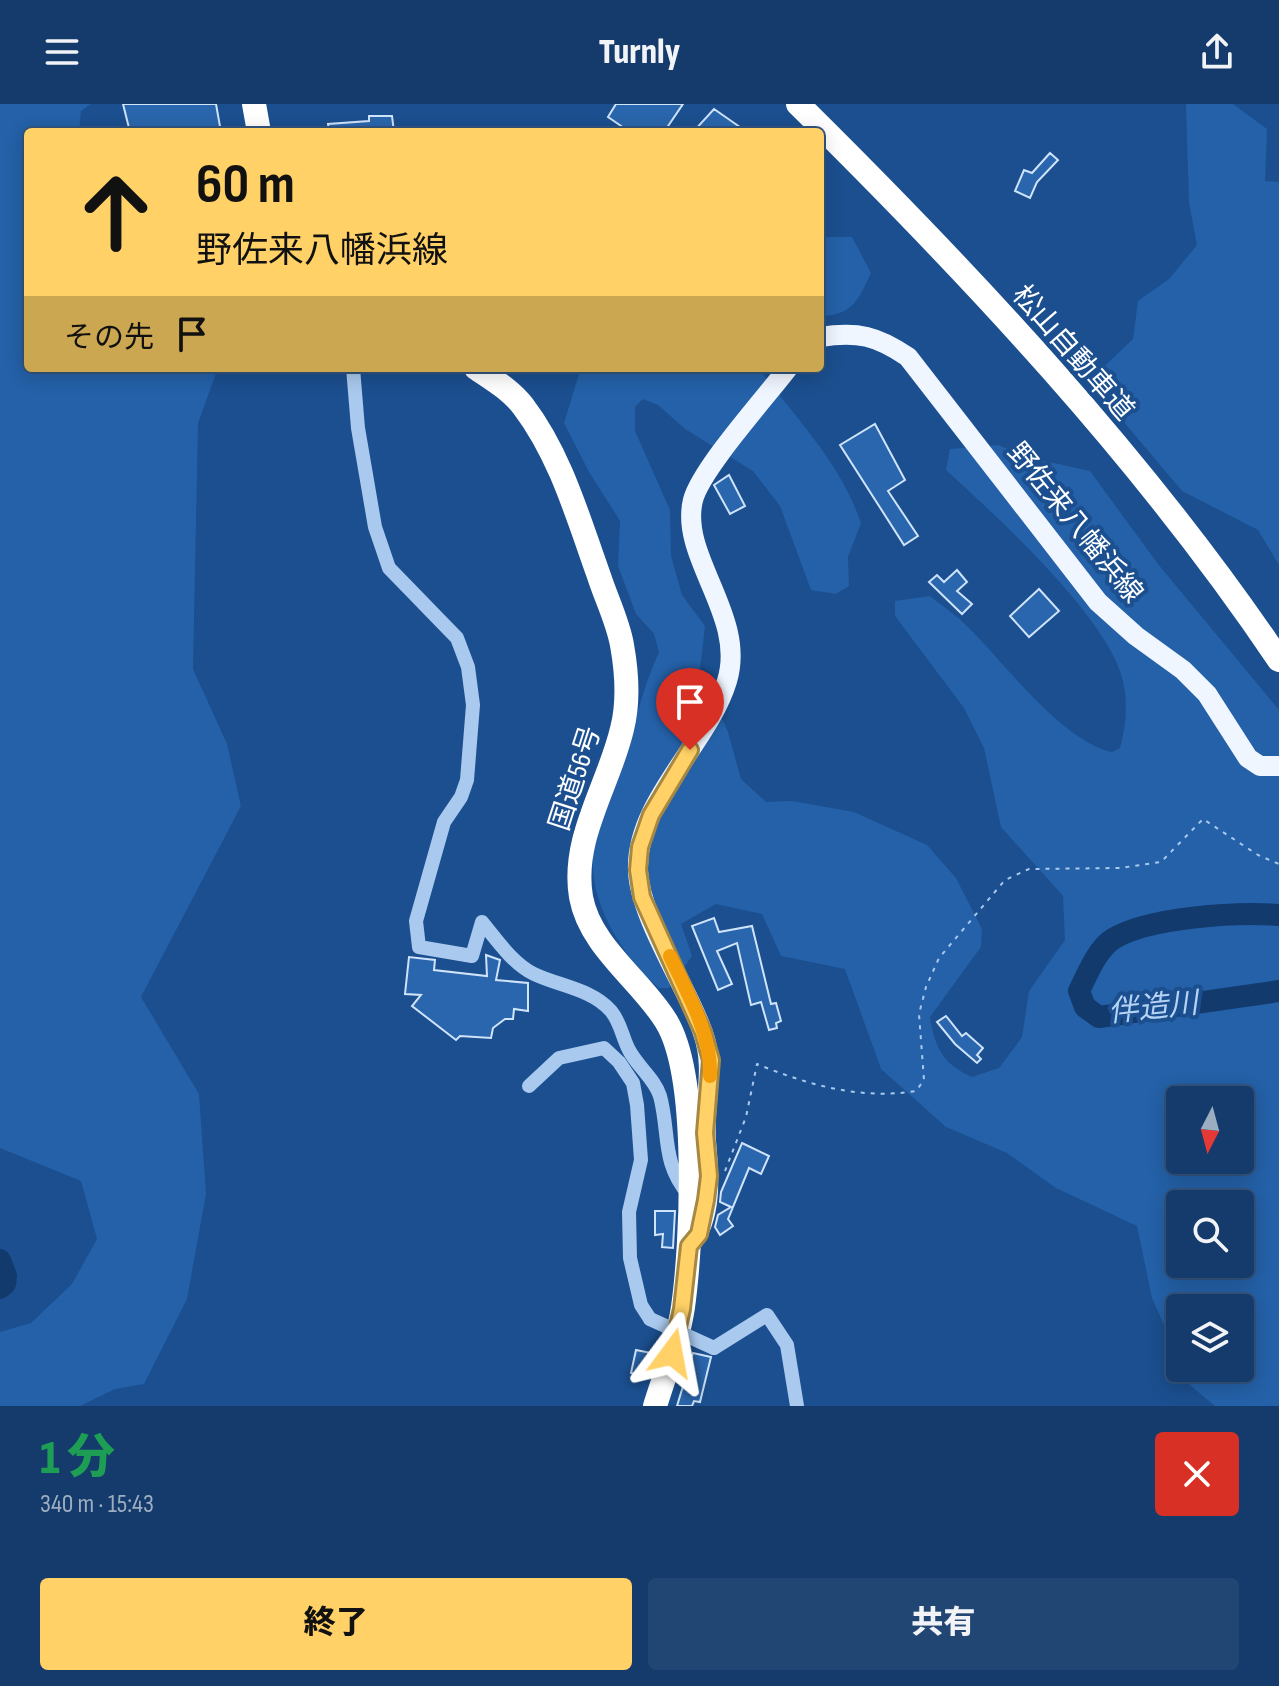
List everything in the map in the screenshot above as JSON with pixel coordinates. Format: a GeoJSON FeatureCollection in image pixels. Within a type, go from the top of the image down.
{"type":"FeatureCollection","features":[{"type":"Feature","properties":{"kind":"highway"},"geometry":{"type":"LineString","coordinates":[[254,104],[258,128]]}},
{"type":"Feature","properties":{"kind":"highway","name":"松山自動車道"},"geometry":{"type":"LineString","coordinates":[[798,104],[821,128]]}},
{"type":"Feature","properties":{"kind":"highway","name":"松山自動車道"},"geometry":{"type":"LineString","coordinates":[[824,131],[996,307],[1124,456],[1247,613],[1279,660]]}},
{"type":"Feature","properties":{"kind":"highway","name":"国道56号"},"geometry":{"type":"LineString","coordinates":[[482,372],[521,404],[549,446],[572,499],[621,642],[627,693],[622,728],[586,830],[579,865],[581,899],[593,929],[666,1021],[681,1052],[688,1090],[689,1246],[682,1309],[655,1406]]}},
{"type":"Feature","properties":{"kind":"main road","name":"野佐来八幡浜線"},"geometry":{"type":"LineString","coordinates":[[824,336],[844,333],[865,336],[885,341],[908,357],[1098,602],[1136,636],[1183,670],[1207,694],[1248,758],[1260,766],[1279,766]]}},
{"type":"Feature","properties":{"kind":"main road"},"geometry":{"type":"LineString","coordinates":[[689,1246],[699,1234],[709,1176],[705,1133],[711,1060],[703,1032],[642,897],[638,870],[640,847],[651,815],[716,707],[727,681],[731,657],[728,628],[694,536],[693,500],[703,478],[785,372]]}},
{"type":"Feature","properties":{"kind":"street"},"geometry":{"type":"LineString","coordinates":[[353,372],[358,428],[375,527],[389,568],[457,638],[468,667],[473,705],[467,780],[461,797],[444,822],[416,921],[419,947],[472,956],[482,922],[502,947],[531,973],[589,994],[611,1010],[628,1049],[659,1094],[675,1179],[689,1195]]}},
{"type":"Feature","properties":{"kind":"street"},"geometry":{"type":"LineString","coordinates":[[529,1086],[559,1058],[604,1048],[619,1062],[633,1083],[641,1160],[629,1212],[630,1258],[641,1305],[650,1319],[714,1348],[767,1315],[787,1345],[797,1406]]}},
{"type":"Feature","properties":{"kind":"path"},"geometry":{"type":"LineString","coordinates":[[725,1171],[746,1117],[757,1064],[845,1093],[888,1095],[916,1091],[924,1080],[919,1014],[926,987],[939,958],[1005,880],[1029,869],[1120,868],[1161,862],[1203,819],[1258,855],[1279,864]]}},
{"type":"Feature","properties":{"kind":"shaded area"},"geometry":{"type":"Polygon","coordinates":[[[0,104],[91,104],[81,111],[79,128],[24,128],[24,372],[217,372],[198,423],[193,669],[227,744],[241,806],[141,997],[199,1094],[206,1194],[187,1299],[144,1384],[115,1389],[80,1406],[0,1406],[0,1332],[31,1323],[72,1284],[97,1239],[81,1181],[0,1148],[0,104]]]}},
{"type":"Feature","properties":{"kind":"shaded area"},"geometry":{"type":"Polygon","coordinates":[[[1186,104],[1233,104],[1267,129],[1265,181],[1279,182],[1279,565],[1258,530],[1182,491],[1089,381],[1133,339],[1138,301],[1169,279],[1197,245],[1189,203],[1186,104]]]}},
{"type":"Feature","properties":{"kind":"shaded area"},"geometry":{"type":"Polygon","coordinates":[[[824,237],[852,237],[871,273],[853,304],[824,316],[824,237]]]}},
{"type":"Feature","properties":{"kind":"shaded area"},"geometry":{"type":"Polygon","coordinates":[[[580,372],[763,372],[831,463],[861,523],[848,557],[849,586],[836,594],[811,590],[780,506],[753,471],[685,429],[658,405],[643,399],[635,407],[635,431],[670,510],[671,556],[682,595],[705,626],[700,670],[728,732],[741,779],[766,802],[792,801],[854,812],[927,845],[956,878],[982,929],[981,947],[930,1017],[942,1054],[972,1077],[999,1068],[1022,1037],[1029,991],[1065,940],[1063,896],[1001,827],[984,748],[964,708],[895,616],[895,601],[930,596],[968,627],[1056,719],[1093,745],[1112,752],[1120,748],[1126,706],[1123,681],[1113,655],[1096,627],[1047,568],[946,470],[950,449],[998,445],[1031,458],[1090,471],[1158,564],[1279,710],[1279,1406],[1215,1406],[1189,1382],[1254,1382],[1254,1294],[1166,1294],[1166,1330],[1152,1298],[1137,1226],[1056,1188],[1007,1153],[946,1127],[881,1069],[845,969],[781,956],[762,914],[716,904],[681,924],[692,956],[669,988],[659,988],[631,959],[608,923],[600,903],[593,863],[595,843],[659,652],[654,634],[636,614],[618,566],[620,521],[589,472],[564,423],[580,372]]]}},
{"type":"Feature","properties":{"kind":"building"},"geometry":{"type":"Polygon","coordinates":[[[123,104],[216,104],[220,128],[129,128],[123,104]]]}},
{"type":"Feature","properties":{"kind":"building"},"geometry":{"type":"Polygon","coordinates":[[[616,104],[683,104],[667,128],[624,128],[608,117],[616,104]]]}},
{"type":"Feature","properties":{"kind":"building"},"geometry":{"type":"Polygon","coordinates":[[[714,109],[741,128],[697,128],[714,109]]]}},
{"type":"Feature","properties":{"kind":"building"},"geometry":{"type":"Polygon","coordinates":[[[369,116],[392,116],[394,128],[328,128],[328,124],[369,121],[369,116]]]}},
{"type":"Feature","properties":{"kind":"building"},"geometry":{"type":"Polygon","coordinates":[[[1050,153],[1058,160],[1037,182],[1030,198],[1015,191],[1024,170],[1032,173],[1050,153]]]}},
{"type":"Feature","properties":{"kind":"building"},"geometry":{"type":"Polygon","coordinates":[[[875,424],[905,480],[888,491],[918,536],[904,545],[840,445],[875,424]]]}},
{"type":"Feature","properties":{"kind":"building"},"geometry":{"type":"Polygon","coordinates":[[[729,475],[745,506],[730,514],[714,485],[729,475]]]}},
{"type":"Feature","properties":{"kind":"building"},"geometry":{"type":"Polygon","coordinates":[[[957,570],[967,582],[957,591],[972,604],[962,614],[929,582],[937,575],[944,582],[957,570]]]}},
{"type":"Feature","properties":{"kind":"building"},"geometry":{"type":"Polygon","coordinates":[[[1039,589],[1059,611],[1029,637],[1010,616],[1039,589]]]}},
{"type":"Feature","properties":{"kind":"building"},"geometry":{"type":"Polygon","coordinates":[[[714,918],[719,932],[752,926],[771,1004],[776,1003],[781,1021],[776,1023],[777,1028],[769,1030],[761,1002],[751,1005],[737,943],[717,951],[732,984],[718,990],[692,926],[714,918]]]}},
{"type":"Feature","properties":{"kind":"building"},"geometry":{"type":"Polygon","coordinates":[[[486,955],[500,960],[496,980],[528,983],[528,1011],[514,1009],[513,1019],[505,1019],[493,1028],[491,1038],[460,1036],[456,1040],[412,1006],[421,995],[405,994],[409,957],[435,960],[434,970],[487,976],[486,955]]]}},
{"type":"Feature","properties":{"kind":"building"},"geometry":{"type":"Polygon","coordinates":[[[946,1016],[962,1036],[966,1033],[983,1048],[977,1055],[981,1059],[977,1063],[955,1044],[937,1022],[946,1016]]]}},
{"type":"Feature","properties":{"kind":"building"},"geometry":{"type":"Polygon","coordinates":[[[742,1143],[769,1156],[761,1174],[749,1168],[728,1219],[733,1226],[720,1235],[715,1227],[718,1215],[731,1207],[720,1202],[721,1192],[742,1143]]]}},
{"type":"Feature","properties":{"kind":"building"},"geometry":{"type":"Polygon","coordinates":[[[655,1211],[675,1211],[673,1248],[662,1247],[663,1234],[655,1235],[655,1211]]]}},
{"type":"Feature","properties":{"kind":"building"},"geometry":{"type":"Polygon","coordinates":[[[636,1350],[656,1354],[649,1377],[631,1373],[636,1350]]]}},
{"type":"Feature","properties":{"kind":"building"},"geometry":{"type":"Polygon","coordinates":[[[693,1353],[711,1357],[700,1402],[694,1401],[692,1406],[677,1406],[693,1353]]]}},
{"type":"Feature","properties":{"kind":"waterway","name":"伴造川"},"geometry":{"type":"LineString","coordinates":[[1279,915],[1193,918],[1129,932],[1107,943],[1079,991],[1085,1007],[1099,1017],[1279,991]]}},
{"type":"Feature","properties":{"kind":"waterway"},"geometry":{"type":"LineString","coordinates":[[0,1260],[6,1276],[5,1284],[0,1288]]}},
{"type":"Feature","properties":{"kind":"slow traffic"},"geometry":{"type":"LineString","coordinates":[[670,956],[703,1032],[711,1060],[710,1076]]}},
{"type":"Feature","properties":{"kind":"route"},"geometry":{"type":"LineString","coordinates":[[672,1353],[682,1309],[689,1246],[699,1234],[706,1200],[709,1176],[705,1133],[711,1060],[703,1032],[642,897],[638,870],[640,847],[651,815],[690,750]]}}]}
